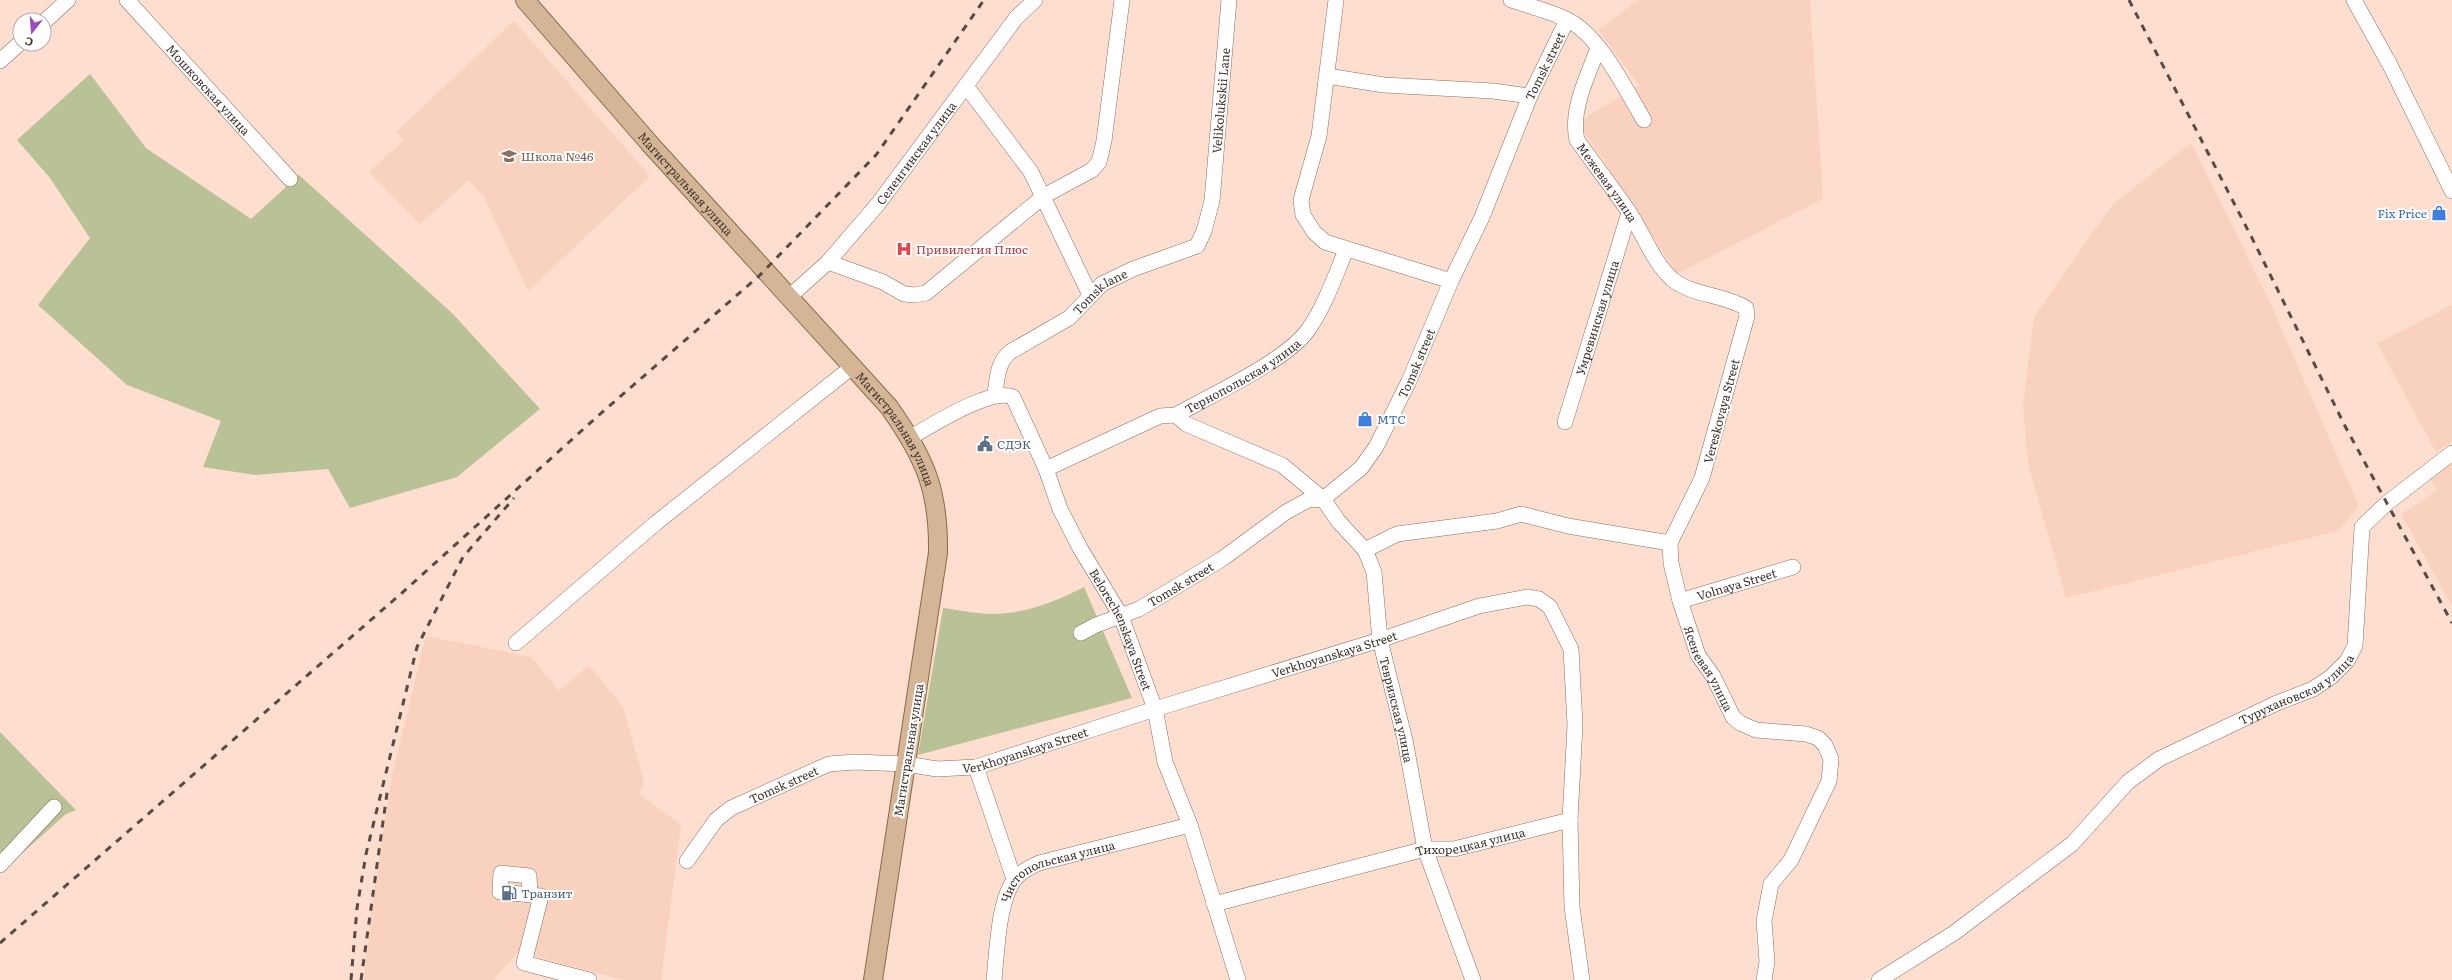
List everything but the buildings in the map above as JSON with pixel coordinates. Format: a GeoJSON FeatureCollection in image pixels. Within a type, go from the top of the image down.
{"type":"FeatureCollection","features":[{"type":"Feature","properties":{"kind":"main road","name":"Магистральная улица"},"geometry":{"type":"LineString","coordinates":[[525,0],[788,298],[889,407],[910,437],[923,460],[931,482],[936,502],[938,533],[934,586],[873,980]]}},
{"type":"Feature","properties":{"kind":"street"},"geometry":{"type":"LineString","coordinates":[[52,15],[68,0]]}},
{"type":"Feature","properties":{"kind":"street","name":"Мошковская улица"},"geometry":{"type":"LineString","coordinates":[[127,0],[290,179]]}},
{"type":"Feature","properties":{"kind":"street","name":"Селенгинская улица"},"geometry":{"type":"LineString","coordinates":[[788,298],[828,262],[878,204],[1016,18],[1035,0]]}},
{"type":"Feature","properties":{"kind":"street"},"geometry":{"type":"LineString","coordinates":[[828,262],[883,282],[904,294],[916,295],[926,293],[1044,196],[1092,170],[1099,162],[1104,141],[1122,0]]}},
{"type":"Feature","properties":{"kind":"street","name":"Velikolukskii Lane"},"geometry":{"type":"LineString","coordinates":[[1212,201],[1229,0]]}},
{"type":"Feature","properties":{"kind":"street"},"geometry":{"type":"LineString","coordinates":[[1336,0],[1319,136],[1301,200],[1303,215],[1314,232],[1325,242],[1346,250],[1365,253],[1451,281]]}},
{"type":"Feature","properties":{"kind":"street"},"geometry":{"type":"LineString","coordinates":[[1511,0],[1567,20],[1582,30],[1598,48],[1644,120]]}},
{"type":"Feature","properties":{"kind":"street"},"geometry":{"type":"LineString","coordinates":[[2354,0],[2390,65],[2452,191]]}},
{"type":"Feature","properties":{"kind":"street","name":"Tomsk street"},"geometry":{"type":"LineString","coordinates":[[1081,633],[1139,610],[1222,559],[1286,512],[1308,500],[1323,499],[1361,468],[1376,447],[1409,381],[1451,281],[1482,217],[1530,96],[1567,20]]}},
{"type":"Feature","properties":{"kind":"street","name":"Межевая улица"},"geometry":{"type":"LineString","coordinates":[[1598,48],[1577,110],[1574,127],[1577,140],[1629,213],[1661,266]]}},
{"type":"Feature","properties":{"kind":"street"},"geometry":{"type":"LineString","coordinates":[[0,61],[12,50]]}},
{"type":"Feature","properties":{"kind":"street"},"geometry":{"type":"LineString","coordinates":[[1327,76],[1384,85],[1493,91],[1530,96]]}},
{"type":"Feature","properties":{"kind":"street"},"geometry":{"type":"LineString","coordinates":[[966,86],[1031,172],[1044,196],[1090,294]]}},
{"type":"Feature","properties":{"kind":"street","name":"Tomsk lane"},"geometry":{"type":"LineString","coordinates":[[995,395],[999,368],[1003,358],[1069,318],[1090,294],[1102,284],[1133,269],[1197,246],[1204,231],[1212,201]]}},
{"type":"Feature","properties":{"kind":"street","name":"Умревинская улица"},"geometry":{"type":"LineString","coordinates":[[1565,422],[1629,213]]}},
{"type":"Feature","properties":{"kind":"street","name":"Тернопольская улица"},"geometry":{"type":"LineString","coordinates":[[1046,469],[1160,416],[1176,415],[1289,350],[1308,330],[1322,306],[1346,250]]}},
{"type":"Feature","properties":{"kind":"street","name":"Vereskovaya Street"},"geometry":{"type":"LineString","coordinates":[[1661,266],[1673,279],[1689,288],[1738,303],[1746,308],[1747,316],[1702,478],[1670,543],[1671,564],[1680,601]]}},
{"type":"Feature","properties":{"kind":"street"},"geometry":{"type":"LineString","coordinates":[[516,643],[656,523],[852,367]]}},
{"type":"Feature","properties":{"kind":"street","name":"Belorechenskaya Street"},"geometry":{"type":"LineString","coordinates":[[995,395],[1007,394],[1013,397],[1046,469],[1060,509],[1080,548],[1121,616],[1155,709],[1165,762],[1190,825],[1238,980]]}},
{"type":"Feature","properties":{"kind":"street"},"geometry":{"type":"LineString","coordinates":[[910,437],[948,416],[995,395]]}},
{"type":"Feature","properties":{"kind":"street","name":"Тевризская улица"},"geometry":{"type":"LineString","coordinates":[[1176,415],[1186,424],[1282,465],[1323,499],[1339,522],[1365,550],[1374,572],[1380,640],[1405,740],[1425,850],[1473,980]]}},
{"type":"Feature","properties":{"kind":"street","name":"Турухановская улица"},"geometry":{"type":"LineString","coordinates":[[1880,980],[1954,933],[2072,844],[2128,782],[2159,759],[2270,707],[2313,690],[2331,677],[2347,661],[2355,646],[2362,527],[2387,503],[2452,453]]}},
{"type":"Feature","properties":{"kind":"street"},"geometry":{"type":"LineString","coordinates":[[1365,550],[1397,534],[1497,521],[1521,514],[1568,526],[1670,543]]}},
{"type":"Feature","properties":{"kind":"street","name":"Volnaya Street"},"geometry":{"type":"LineString","coordinates":[[1680,601],[1793,567]]}},
{"type":"Feature","properties":{"kind":"street","name":"Verkhoyanskaya Street"},"geometry":{"type":"LineString","coordinates":[[906,764],[937,769],[976,767],[1155,709],[1380,640],[1479,606],[1514,598],[1538,599],[1550,607],[1566,634],[1571,649],[1575,725],[1570,820]]}},
{"type":"Feature","properties":{"kind":"street","name":"Ясеневая улица"},"geometry":{"type":"LineString","coordinates":[[1680,601],[1698,655],[1714,676],[1732,717],[1740,723],[1756,730],[1806,734],[1818,738],[1825,745],[1831,759],[1829,781],[1791,860],[1771,884],[1764,921],[1767,962],[1764,980]]}},
{"type":"Feature","properties":{"kind":"street","name":"Tomsk street"},"geometry":{"type":"LineString","coordinates":[[687,861],[716,820],[731,808],[807,772],[835,764],[855,762],[906,764]]}},
{"type":"Feature","properties":{"kind":"street"},"geometry":{"type":"LineString","coordinates":[[976,767],[1014,879]]}},
{"type":"Feature","properties":{"kind":"street"},"geometry":{"type":"LineString","coordinates":[[0,865],[54,807]]}},
{"type":"Feature","properties":{"kind":"street"},"geometry":{"type":"LineString","coordinates":[[1570,820],[1572,907],[1582,980]]}},
{"type":"Feature","properties":{"kind":"street","name":"Тихорецкая улица"},"geometry":{"type":"LineString","coordinates":[[1214,904],[1425,850],[1454,849],[1570,820]]}},
{"type":"Feature","properties":{"kind":"street","name":"Чистопольская улица"},"geometry":{"type":"LineString","coordinates":[[994,980],[1004,902],[1014,879],[1025,870],[1039,863],[1190,825]]}},
{"type":"Feature","properties":{"kind":"street"},"geometry":{"type":"LineString","coordinates":[[530,895],[541,896],[524,963],[589,980]]}},
{"type":"Feature","properties":{"kind":"shaded area"},"geometry":{"type":"Polygon","coordinates":[[[1638,0],[1810,0],[1823,199],[1677,274],[1578,122],[1639,85],[1598,30],[1638,0]]]}},
{"type":"Feature","properties":{"kind":"shaded area","name":"Школа №46"},"geometry":{"type":"Polygon","coordinates":[[[514,21],[650,176],[528,291],[484,197],[469,180],[420,224],[369,172],[404,140],[396,132],[514,21]]]}},
{"type":"Feature","properties":{"kind":"shaded area"},"geometry":{"type":"Polygon","coordinates":[[[2191,143],[2269,300],[2359,506],[2338,531],[2066,598],[2028,464],[2023,404],[2034,317],[2112,205],[2191,143]]]}},
{"type":"Feature","properties":{"kind":"shaded area"},"geometry":{"type":"Polygon","coordinates":[[[2452,305],[2452,441],[2436,452],[2377,343],[2452,305]]]}},
{"type":"Feature","properties":{"kind":"shaded area"},"geometry":{"type":"Polygon","coordinates":[[[2452,462],[2452,606],[2401,514],[2437,491],[2429,477],[2452,462]]]}},
{"type":"Feature","properties":{"kind":"shaded area"},"geometry":{"type":"Polygon","coordinates":[[[426,636],[531,657],[559,691],[589,665],[623,707],[644,781],[640,794],[681,825],[661,980],[623,980],[518,952],[493,980],[364,980],[371,912],[392,775],[426,636]]]}},
{"type":"Feature","properties":{"kind":"green space"},"geometry":{"type":"Polygon","coordinates":[[[90,74],[146,148],[251,219],[299,175],[453,314],[540,409],[457,477],[350,508],[328,469],[255,475],[203,467],[221,421],[127,385],[38,305],[90,238],[50,178],[17,140],[90,74]]]}},
{"type":"Feature","properties":{"kind":"green space"},"geometry":{"type":"Polygon","coordinates":[[[1084,587],[1132,698],[918,755],[943,608],[987,614],[1016,612],[1052,602],[1084,587]]]}},
{"type":"Feature","properties":{"kind":"green space"},"geometry":{"type":"Polygon","coordinates":[[[0,732],[76,810],[66,814],[0,873],[0,732]]]}},
{"type":"Feature","properties":{"kind":"railway"},"geometry":{"type":"LineString","coordinates":[[0,943],[403,592],[599,415],[759,276],[876,155],[984,0]]}},
{"type":"Feature","properties":{"kind":"railway"},"geometry":{"type":"LineString","coordinates":[[2129,0],[2252,238],[2345,426],[2452,623]]}},
{"type":"Feature","properties":{"kind":"railway"},"geometry":{"type":"LineString","coordinates":[[351,980],[357,908],[366,854],[417,647],[463,557],[514,498]]}},
{"type":"Feature","properties":{"kind":"railway"},"geometry":{"type":"LineString","coordinates":[[361,980],[388,786]]}},
{"type":"Feature","properties":{"kind":"place","name":"Школа №46"},"geometry":{"type":"Point","coordinates":[509,156]}},
{"type":"Feature","properties":{"kind":"place","name":"Fix Price"},"geometry":{"type":"Point","coordinates":[2439,213]}},
{"type":"Feature","properties":{"kind":"place","name":"Привилегия Плюс"},"geometry":{"type":"Point","coordinates":[904,249]}},
{"type":"Feature","properties":{"kind":"place","name":"МТС"},"geometry":{"type":"Point","coordinates":[1365,419]}},
{"type":"Feature","properties":{"kind":"place","name":"СДЭК"},"geometry":{"type":"Point","coordinates":[985,444]}},
{"type":"Feature","properties":{"kind":"place","name":"Транзит"},"geometry":{"type":"Point","coordinates":[509,893]}}]}
